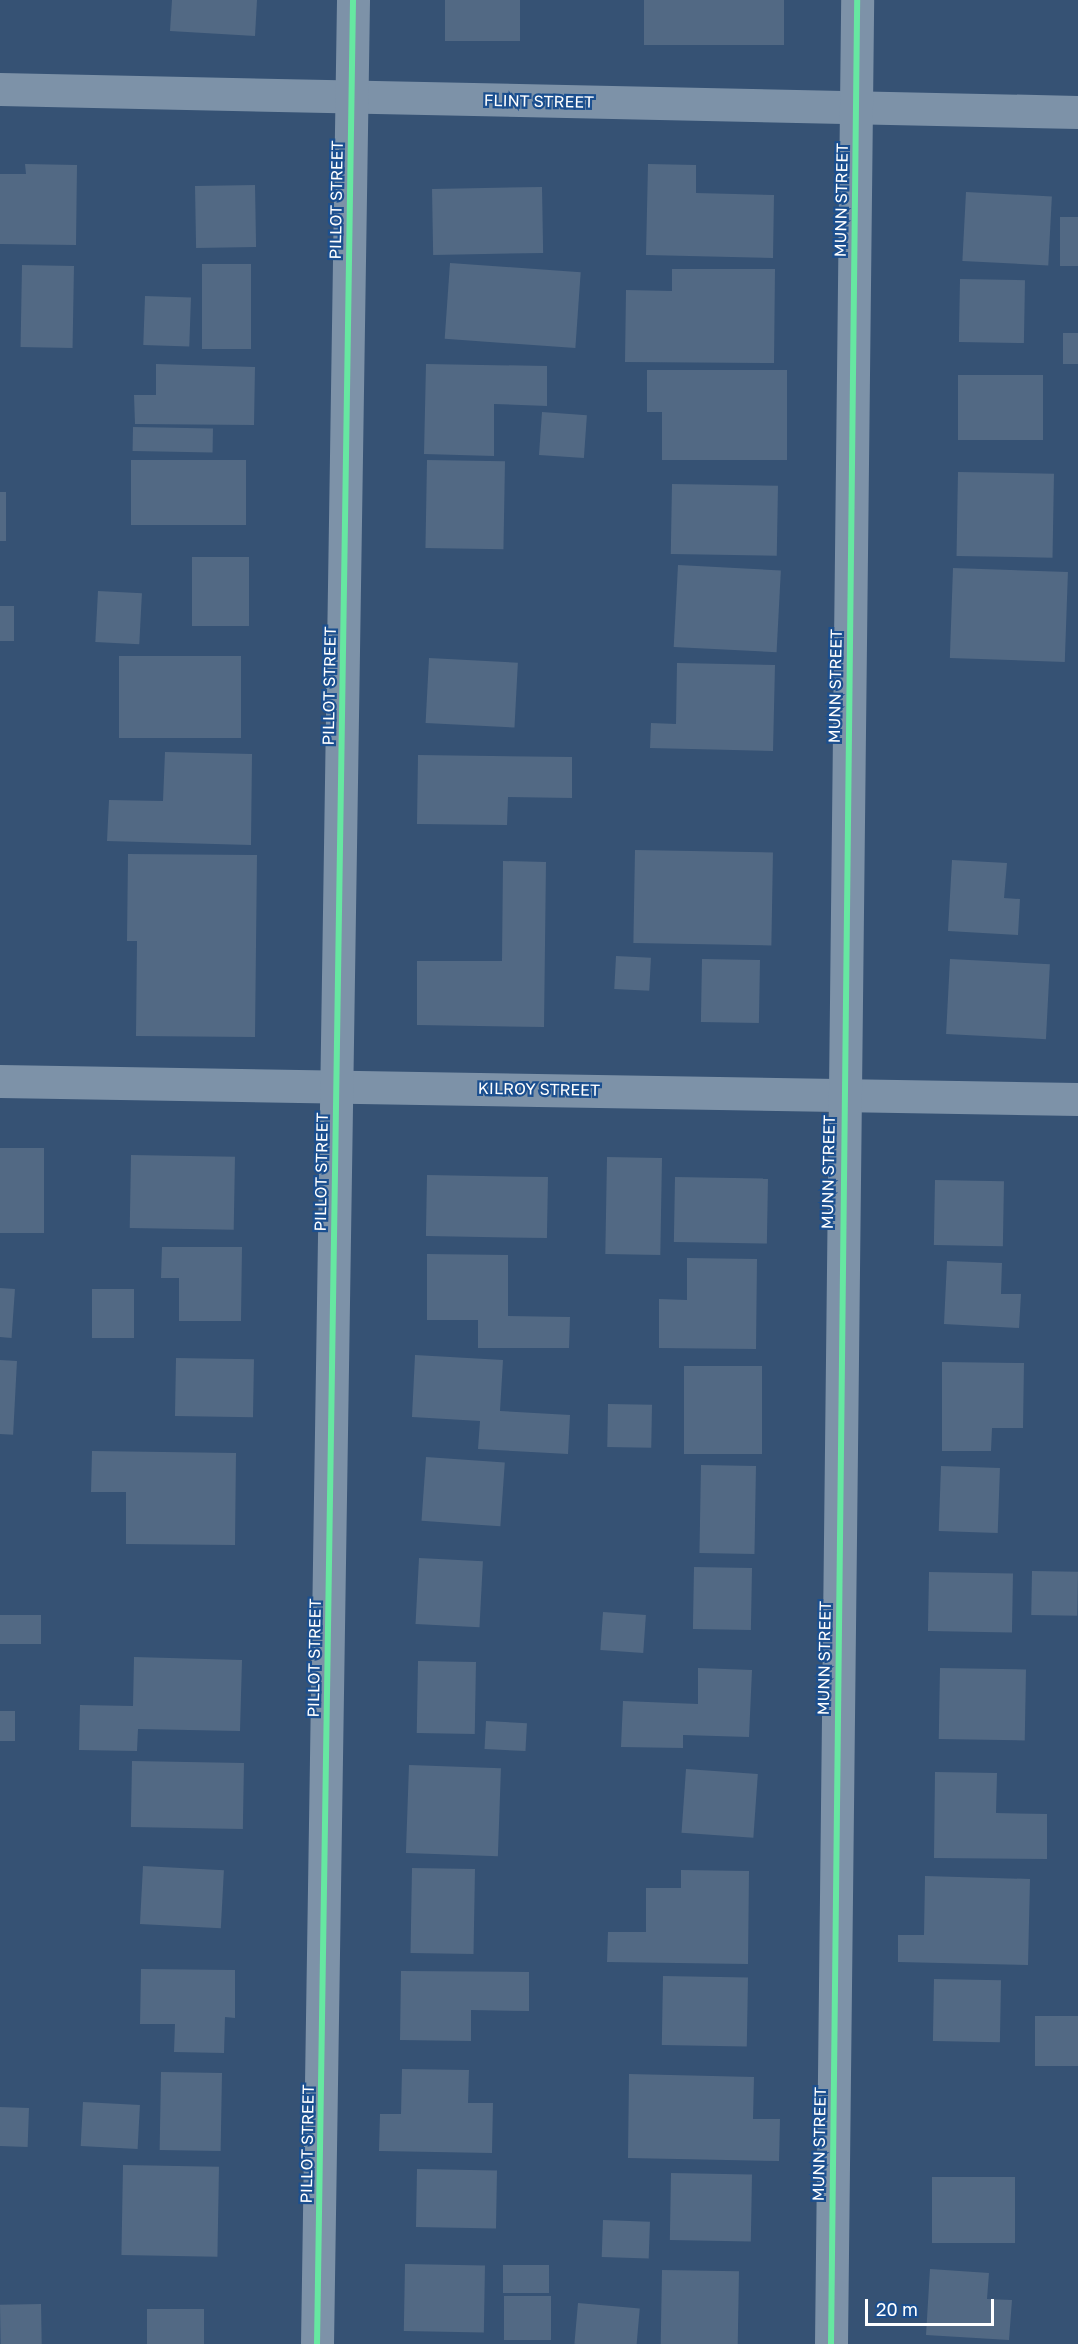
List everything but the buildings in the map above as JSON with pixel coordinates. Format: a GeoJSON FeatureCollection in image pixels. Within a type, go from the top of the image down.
{"type":"FeatureCollection","features":[{"type":"Feature","properties":{"kind":"street","name":"PILLOT STREET"},"geometry":{"type":"LineString","coordinates":[[317,2344],[353,0]]}},
{"type":"Feature","properties":{"kind":"street","name":"MUNN STREET"},"geometry":{"type":"LineString","coordinates":[[831,2344],[843,1094],[857,0]]}},
{"type":"Feature","properties":{"kind":"street","name":"FLINT STREET"},"geometry":{"type":"LineString","coordinates":[[0,90],[1078,112]]}},
{"type":"Feature","properties":{"kind":"street","name":"KILROY STREET"},"geometry":{"type":"LineString","coordinates":[[0,1081],[1078,1099]]}},
{"type":"Feature","properties":{"kind":"cycle path"},"geometry":{"type":"LineString","coordinates":[[317,2344],[353,0]]}},
{"type":"Feature","properties":{"kind":"cycle path"},"geometry":{"type":"LineString","coordinates":[[831,2344],[857,0]]}}]}
